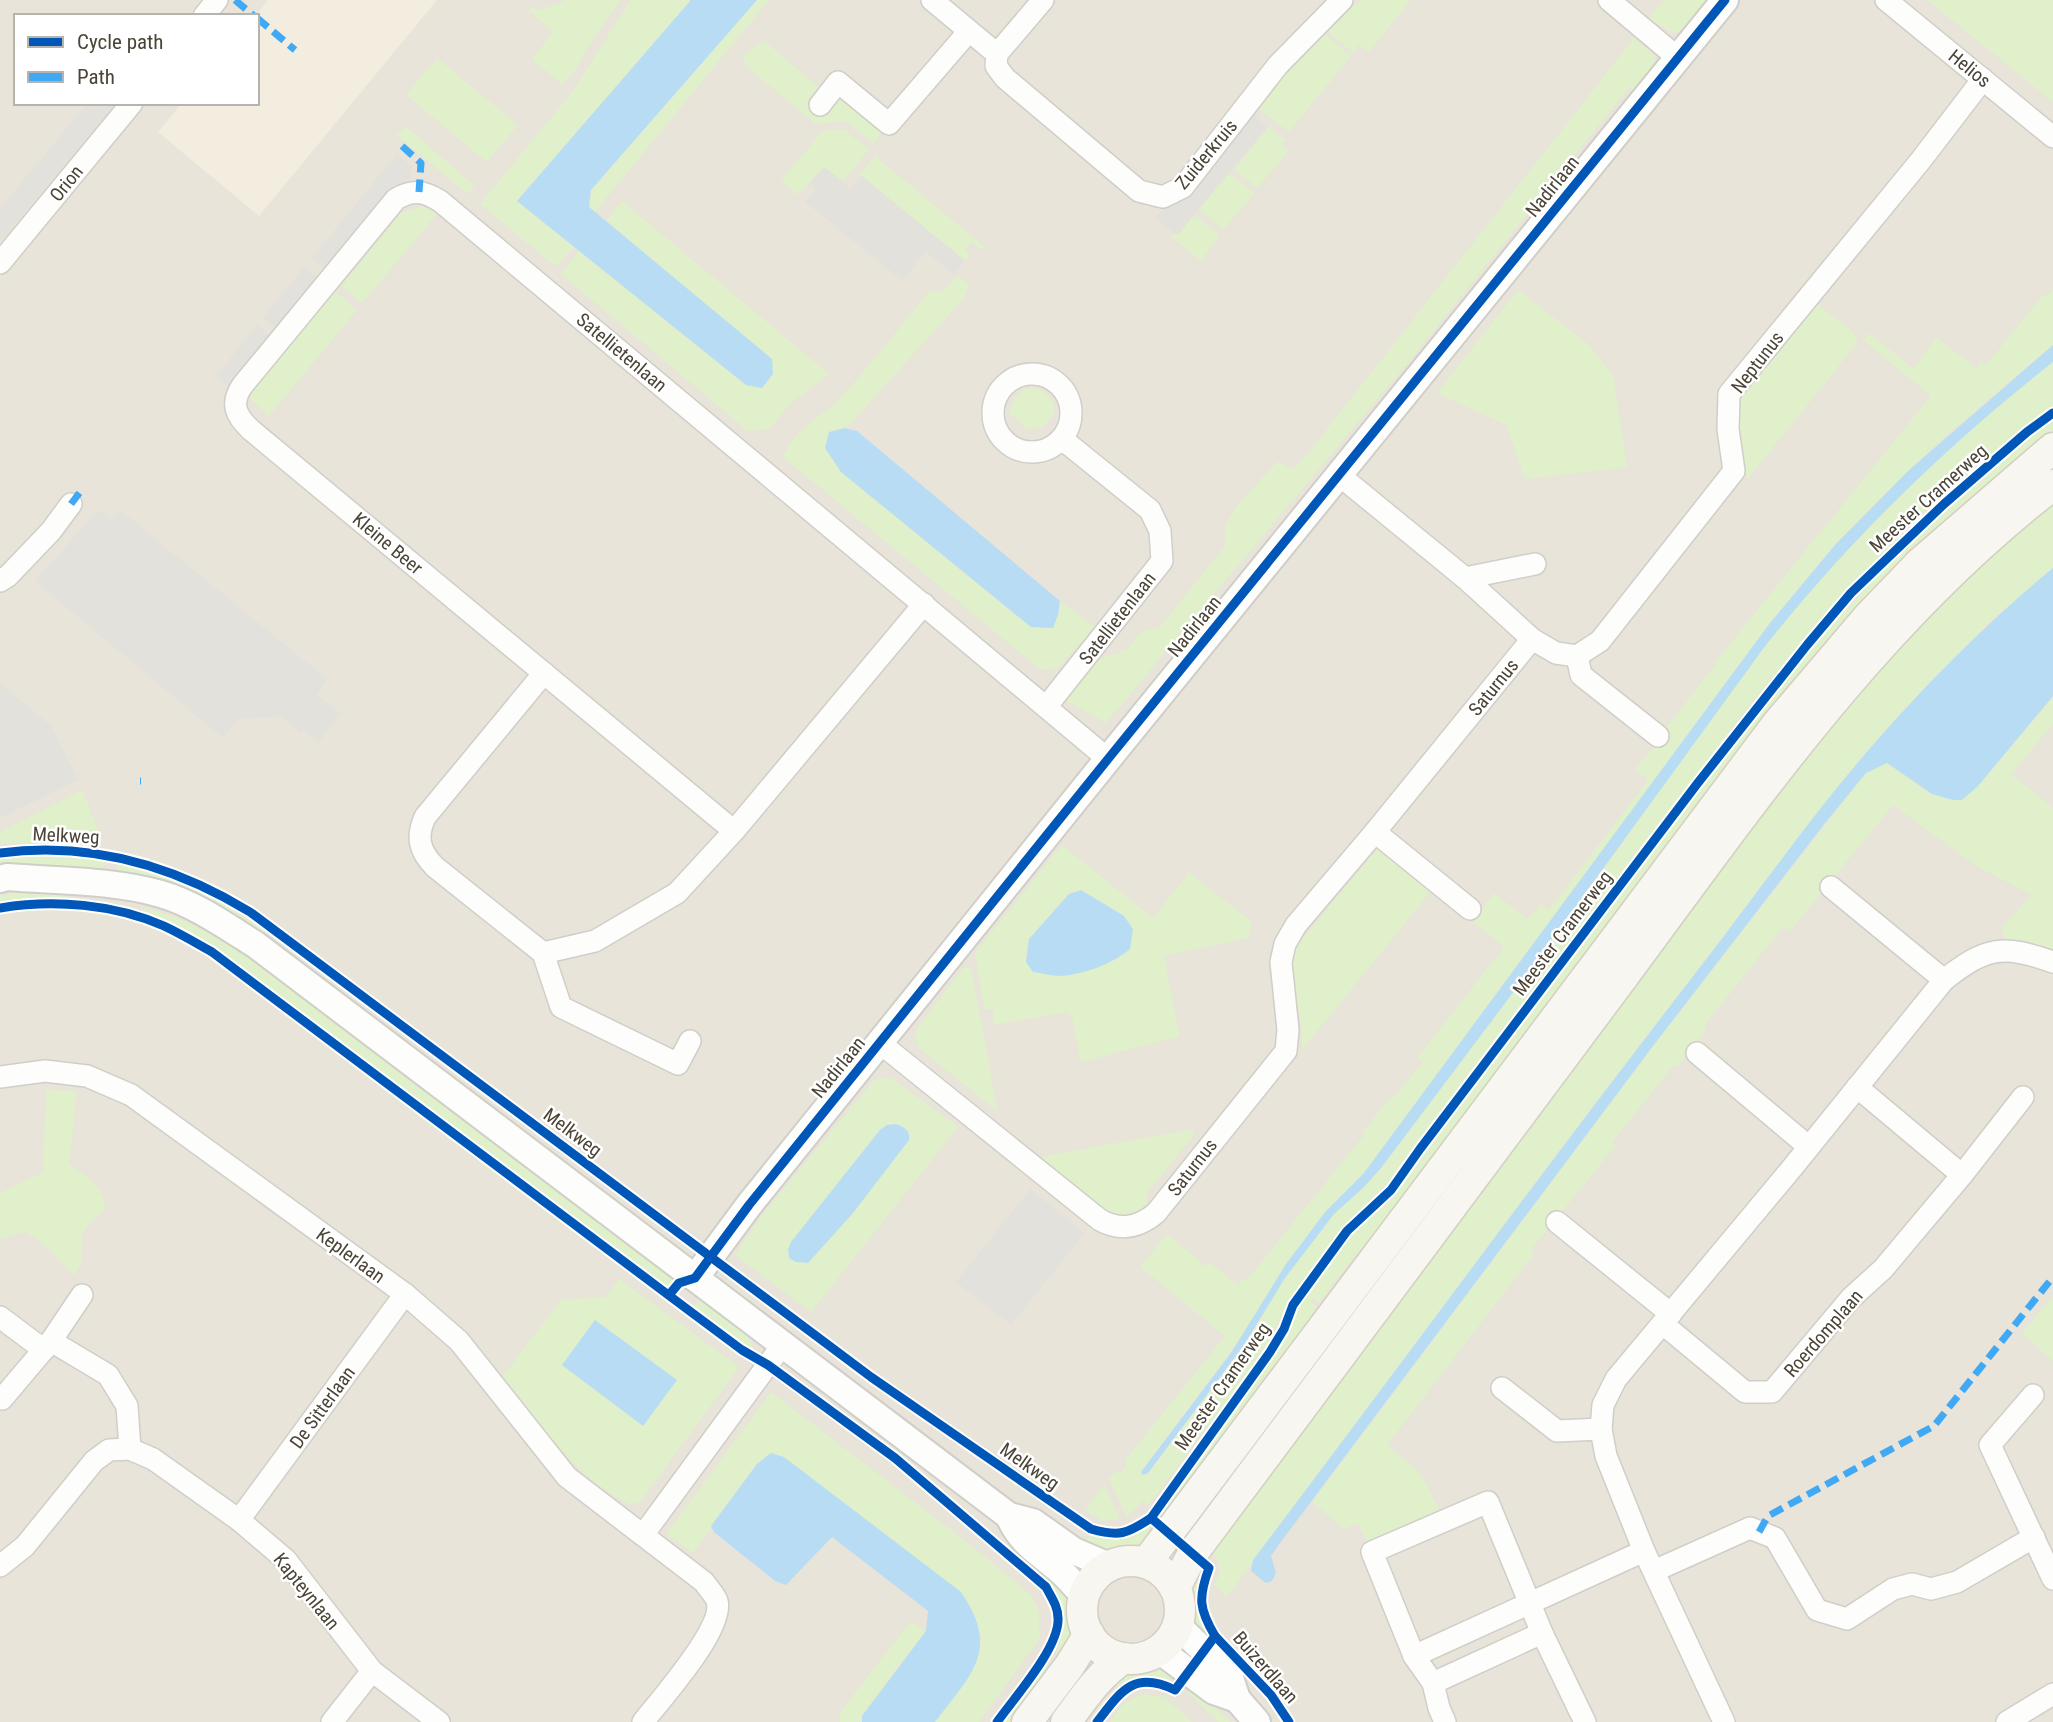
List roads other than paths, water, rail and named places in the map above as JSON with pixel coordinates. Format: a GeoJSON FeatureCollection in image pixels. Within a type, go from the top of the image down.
{"type":"FeatureCollection","features":[{"type":"Feature","properties":{"kind":"main road"},"geometry":{"type":"LineString","coordinates":[[1146,1563],[1769,734],[1822,669],[1921,562],[2053,448]]}},
{"type":"Feature","properties":{"kind":"main road"},"geometry":{"type":"LineString","coordinates":[[1175,1588],[1194,1553],[1218,1520],[1671,912],[1833,701],[1928,595],[2027,505],[2053,485]]}},
{"type":"Feature","properties":{"kind":"main road"},"geometry":{"type":"LineString","coordinates":[[1133,1561],[1146,1563],[1157,1569],[1175,1588],[1180,1604],[1178,1626],[1168,1643],[1142,1657],[1124,1658],[1110,1654],[1098,1646],[1089,1634],[1082,1609],[1084,1596],[1094,1579],[1109,1566],[1133,1561]]}},
{"type":"Feature","properties":{"kind":"main road"},"geometry":{"type":"LineString","coordinates":[[1027,1722],[1070,1665],[1089,1634]]}},
{"type":"Feature","properties":{"kind":"main road"},"geometry":{"type":"LineString","coordinates":[[1066,1722],[1094,1685],[1113,1665],[1124,1658]]}},
{"type":"Feature","properties":{"kind":"street"},"geometry":{"type":"LineString","coordinates":[[206,14],[217,0]]}},
{"type":"Feature","properties":{"kind":"street","name":"Zuiderkruis"},"geometry":{"type":"LineString","coordinates":[[932,0],[997,54],[996,66],[1005,78],[1139,191],[1163,197],[1183,187],[1278,65],[1342,0]]}},
{"type":"Feature","properties":{"kind":"street"},"geometry":{"type":"LineString","coordinates":[[997,54],[1042,0]]}},
{"type":"Feature","properties":{"kind":"street"},"geometry":{"type":"LineString","coordinates":[[1609,0],[1678,58]]}},
{"type":"Feature","properties":{"kind":"street","name":"Nadirlaan"},"geometry":{"type":"LineString","coordinates":[[695,1278],[749,1205],[1108,759],[1725,0]]}},
{"type":"Feature","properties":{"kind":"street","name":"Helios"},"geometry":{"type":"LineString","coordinates":[[1886,0],[2053,137]]}},
{"type":"Feature","properties":{"kind":"street"},"geometry":{"type":"LineString","coordinates":[[820,105],[838,82],[889,124],[969,31]]}},
{"type":"Feature","properties":{"kind":"street","name":"Neptunus"},"geometry":{"type":"LineString","coordinates":[[1577,656],[1600,641],[1734,471],[1728,429],[1729,394],[1921,160],[1983,79]]}},
{"type":"Feature","properties":{"kind":"street","name":"Orion"},"geometry":{"type":"LineString","coordinates":[[0,263],[130,105]]}},
{"type":"Feature","properties":{"kind":"street","name":"Satellietenlaan"},"geometry":{"type":"LineString","coordinates":[[235,410],[235,400],[242,386],[396,199],[407,193],[419,192],[440,201],[1108,759]]}},
{"type":"Feature","properties":{"kind":"street","name":"Kleine Beer"},"geometry":{"type":"LineString","coordinates":[[235,410],[241,421],[251,430],[734,831]]}},
{"type":"Feature","properties":{"kind":"street","name":"Satellietenlaan"},"geometry":{"type":"LineString","coordinates":[[1046,706],[1161,561],[1160,531],[1150,510],[1062,439]]}},
{"type":"Feature","properties":{"kind":"street"},"geometry":{"type":"LineString","coordinates":[[1339,475],[1465,578],[1532,639],[1556,653],[1577,656],[1581,675],[1658,736]]}},
{"type":"Feature","properties":{"kind":"street"},"geometry":{"type":"LineString","coordinates":[[0,581],[51,531],[71,504]]}},
{"type":"Feature","properties":{"kind":"street"},"geometry":{"type":"LineString","coordinates":[[1465,578],[1535,564]]}},
{"type":"Feature","properties":{"kind":"street"},"geometry":{"type":"LineString","coordinates":[[543,953],[595,941],[677,893],[734,831],[924,604]]}},
{"type":"Feature","properties":{"kind":"street","name":"Saturnus"},"geometry":{"type":"LineString","coordinates":[[880,1043],[1100,1220],[1124,1228],[1147,1221],[1286,1051],[1288,1030],[1281,962],[1285,944],[1296,925],[1532,639]]}},
{"type":"Feature","properties":{"kind":"street"},"geometry":{"type":"LineString","coordinates":[[544,673],[425,817],[418,832],[425,856],[435,867],[543,953],[561,1007],[678,1064],[690,1041]]}},
{"type":"Feature","properties":{"kind":"street"},"geometry":{"type":"LineString","coordinates":[[1375,832],[1470,909]]}},
{"type":"Feature","properties":{"kind":"street"},"geometry":{"type":"LineString","coordinates":[[0,879],[7,877],[117,886],[162,894],[208,915],[256,944],[1009,1516],[1032,1522],[1074,1551],[1109,1566]]}},
{"type":"Feature","properties":{"kind":"street"},"geometry":{"type":"LineString","coordinates":[[1831,887],[1944,981]]}},
{"type":"Feature","properties":{"kind":"street"},"geometry":{"type":"LineString","coordinates":[[1724,1722],[1644,1551],[1606,1456],[1601,1429],[1604,1405],[1616,1379],[1944,981],[1970,960],[1992,952],[2023,951],[2053,962]]}},
{"type":"Feature","properties":{"kind":"street"},"geometry":{"type":"LineString","coordinates":[[1697,1054],[1809,1147]]}},
{"type":"Feature","properties":{"kind":"street","name":"Keplerlaan"},"geometry":{"type":"LineString","coordinates":[[0,1077],[45,1070],[87,1076],[131,1095],[405,1294],[458,1341],[567,1476],[704,1583],[717,1601],[715,1624],[643,1722]]}},
{"type":"Feature","properties":{"kind":"street"},"geometry":{"type":"LineString","coordinates":[[1857,1087],[1962,1175]]}},
{"type":"Feature","properties":{"kind":"street","name":"Roerdomplaan"},"geometry":{"type":"LineString","coordinates":[[1557,1222],[1745,1392],[1772,1392],[1851,1298],[1883,1269],[1962,1175],[2022,1097]]}},
{"type":"Feature","properties":{"kind":"street","name":"De Sitterlaan"},"geometry":{"type":"LineString","coordinates":[[239,1520],[405,1294]]}},
{"type":"Feature","properties":{"kind":"street"},"geometry":{"type":"LineString","coordinates":[[0,1397],[2,1399],[47,1346],[82,1295]]}},
{"type":"Feature","properties":{"kind":"street"},"geometry":{"type":"LineString","coordinates":[[0,1317],[47,1346],[108,1375],[127,1406],[130,1449],[109,1450],[94,1461],[25,1546],[0,1566]]}},
{"type":"Feature","properties":{"kind":"street"},"geometry":{"type":"LineString","coordinates":[[643,1535],[783,1344]]}},
{"type":"Feature","properties":{"kind":"street"},"geometry":{"type":"LineString","coordinates":[[1502,1388],[1557,1431],[1601,1429]]}},
{"type":"Feature","properties":{"kind":"street"},"geometry":{"type":"LineString","coordinates":[[2033,1395],[1990,1445],[2053,1579]]}},
{"type":"Feature","properties":{"kind":"street","name":"Kapteynlaan"},"geometry":{"type":"LineString","coordinates":[[130,1449],[153,1459],[239,1520],[286,1560],[372,1671],[439,1722]]}},
{"type":"Feature","properties":{"kind":"street"},"geometry":{"type":"LineString","coordinates":[[1445,1722],[1433,1683],[1415,1656],[1372,1552],[1488,1502],[1542,1633],[1585,1722]]}},
{"type":"Feature","properties":{"kind":"street"},"geometry":{"type":"LineString","coordinates":[[1009,1516],[1014,1530],[1026,1544],[1060,1570],[1084,1596]]}},
{"type":"Feature","properties":{"kind":"street"},"geometry":{"type":"LineString","coordinates":[[1654,1571],[1750,1528],[1775,1538],[1817,1610],[1846,1619],[1893,1589],[1912,1584],[1931,1589],[1957,1582],[2035,1537]]}},
{"type":"Feature","properties":{"kind":"street"},"geometry":{"type":"LineString","coordinates":[[1415,1656],[1644,1551]]}},
{"type":"Feature","properties":{"kind":"street","name":"Buizerdlaan"},"geometry":{"type":"LineString","coordinates":[[1178,1626],[1229,1675],[1237,1699],[1257,1722]]}},
{"type":"Feature","properties":{"kind":"street"},"geometry":{"type":"LineString","coordinates":[[1433,1683],[1542,1633]]}},
{"type":"Feature","properties":{"kind":"street","name":"Buizerdlaan"},"geometry":{"type":"LineString","coordinates":[[1158,1650],[1214,1691],[1237,1699]]}},
{"type":"Feature","properties":{"kind":"street"},"geometry":{"type":"LineString","coordinates":[[332,1722],[372,1671]]}},
{"type":"Feature","properties":{"kind":"street"},"geometry":{"type":"LineString","coordinates":[[2007,1722],[2053,1694]]}},
{"type":"Feature","properties":{"kind":"water"},"geometry":{"type":"Polygon","coordinates":[[[691,0],[757,0],[591,190],[589,207],[772,359],[773,374],[762,388],[746,385],[517,201],[691,0]]]}},
{"type":"Feature","properties":{"kind":"water"},"geometry":{"type":"Polygon","coordinates":[[[2053,345],[2053,362],[1974,428],[1899,497],[1795,609],[1506,1002],[1381,1168],[1334,1214],[1285,1278],[1244,1345],[1148,1473],[1143,1475],[1141,1472],[1231,1353],[1286,1264],[1326,1211],[1364,1173],[1770,623],[1835,545],[1908,471],[2053,345]]]}},
{"type":"Feature","properties":{"kind":"water"},"geometry":{"type":"Polygon","coordinates":[[[845,428],[857,431],[1060,601],[1053,628],[1031,627],[841,472],[825,448],[829,432],[845,428]]]}},
{"type":"Feature","properties":{"kind":"water"},"geometry":{"type":"Polygon","coordinates":[[[2053,568],[2053,696],[1978,786],[1962,800],[1932,794],[1887,763],[1866,773],[1653,1046],[1280,1543],[1271,1556],[1276,1573],[1272,1581],[1266,1583],[1251,1571],[1253,1560],[1810,822],[1855,765],[1920,693],[1984,629],[2053,568]]]}},
{"type":"Feature","properties":{"kind":"water"},"geometry":{"type":"Polygon","coordinates":[[[1081,890],[1124,916],[1133,929],[1130,949],[1107,964],[1079,973],[1061,976],[1033,972],[1026,962],[1029,939],[1069,894],[1081,890]]]}},
{"type":"Feature","properties":{"kind":"water"},"geometry":{"type":"Polygon","coordinates":[[[896,1124],[906,1130],[909,1140],[853,1213],[808,1263],[789,1258],[788,1249],[791,1242],[880,1130],[887,1125],[896,1124]]]}},
{"type":"Feature","properties":{"kind":"water"},"geometry":{"type":"Polygon","coordinates":[[[595,1320],[677,1380],[643,1426],[562,1365],[595,1320]]]}},
{"type":"Feature","properties":{"kind":"water"},"geometry":{"type":"Polygon","coordinates":[[[771,1453],[784,1457],[961,1592],[973,1612],[979,1630],[980,1646],[970,1676],[935,1722],[862,1722],[862,1716],[926,1631],[928,1611],[832,1537],[786,1585],[775,1581],[714,1532],[711,1526],[757,1464],[771,1453]]]}}]}
